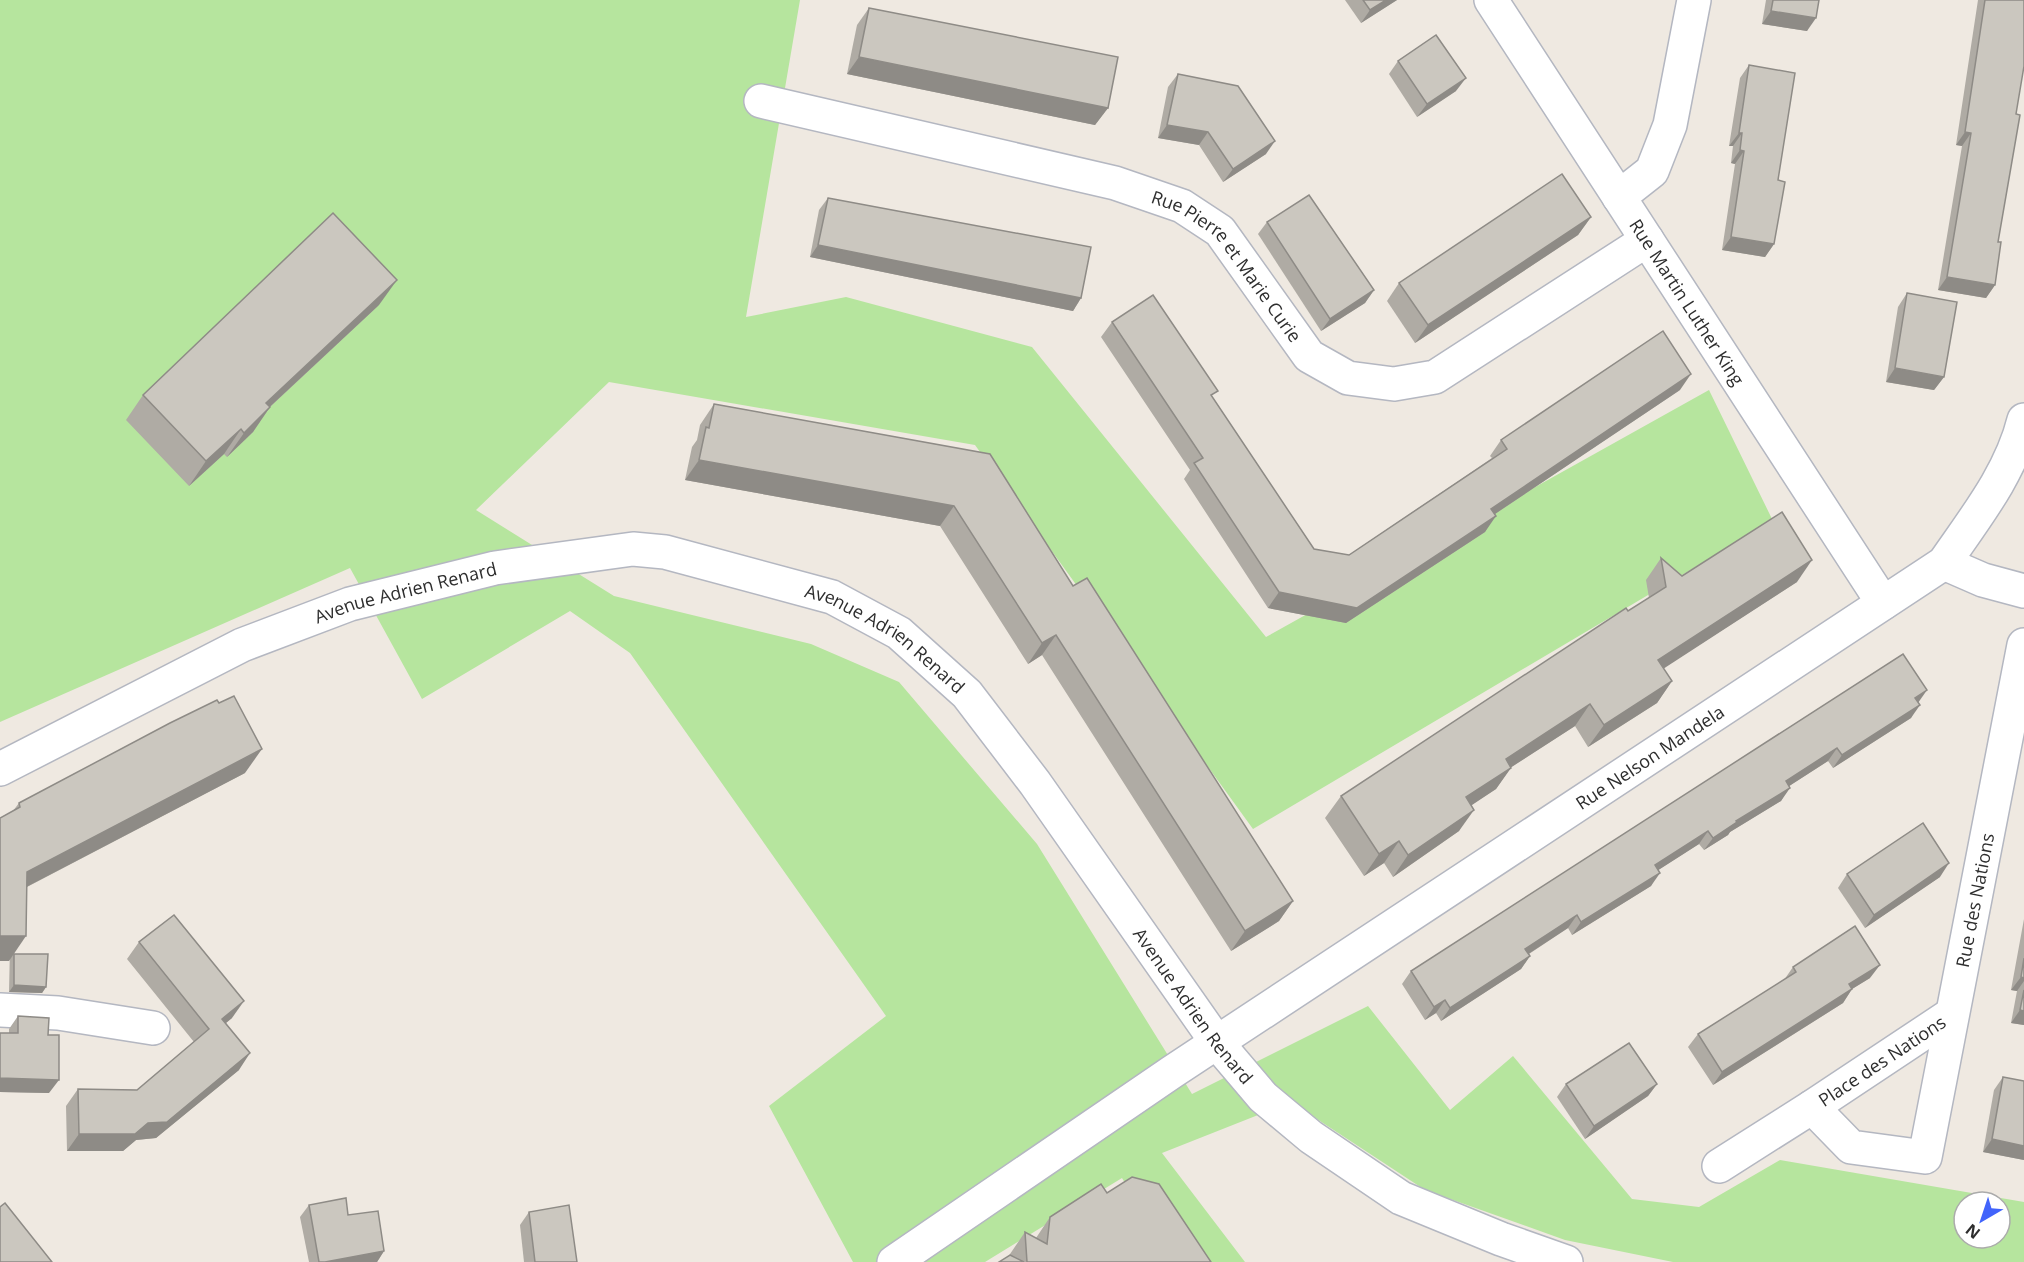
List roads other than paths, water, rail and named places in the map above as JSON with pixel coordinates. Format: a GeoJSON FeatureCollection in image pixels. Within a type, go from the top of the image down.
{"type":"FeatureCollection","features":[{"type":"Feature","properties":{"kind":"street","name":"Rue Martin Luther King"},"geometry":{"type":"LineString","coordinates":[[1491,0],[1883,603]]}},
{"type":"Feature","properties":{"kind":"street"},"geometry":{"type":"LineString","coordinates":[[1619,197],[1652,171],[1670,125],[1694,0]]}},
{"type":"Feature","properties":{"kind":"street","name":"Rue Pierre et Marie Curie"},"geometry":{"type":"LineString","coordinates":[[761,101],[1115,183],[1182,206],[1220,231],[1309,356],[1348,378],[1394,384],[1435,377],[1647,240]]}},
{"type":"Feature","properties":{"kind":"street","name":"Rue Nelson Mandela"},"geometry":{"type":"LineString","coordinates":[[894,1262],[1162,1079],[1944,563],[1995,489],[2024,420]]}},
{"type":"Feature","properties":{"kind":"street","name":"Avenue Adrien Renard"},"geometry":{"type":"LineString","coordinates":[[0,769],[242,645],[350,604],[495,568],[633,549],[665,552],[832,597],[900,633],[967,694],[1035,783],[1218,1044],[1263,1097],[1311,1137],[1401,1198],[1501,1239],[1566,1262]]}},
{"type":"Feature","properties":{"kind":"street"},"geometry":{"type":"LineString","coordinates":[[1944,563],[1983,580],[2024,591]]}},
{"type":"Feature","properties":{"kind":"street","name":"Rue des Nations"},"geometry":{"type":"LineString","coordinates":[[1925,1157],[2024,645]]}},
{"type":"Feature","properties":{"kind":"street"},"geometry":{"type":"LineString","coordinates":[[0,1010],[58,1013],[153,1028]]}},
{"type":"Feature","properties":{"kind":"street","name":"Place des Nations"},"geometry":{"type":"LineString","coordinates":[[1719,1166],[1952,1014]]}},
{"type":"Feature","properties":{"kind":"street","name":"Place des Nations"},"geometry":{"type":"LineString","coordinates":[[1812,1107],[1851,1147],[1925,1157]]}}]}
